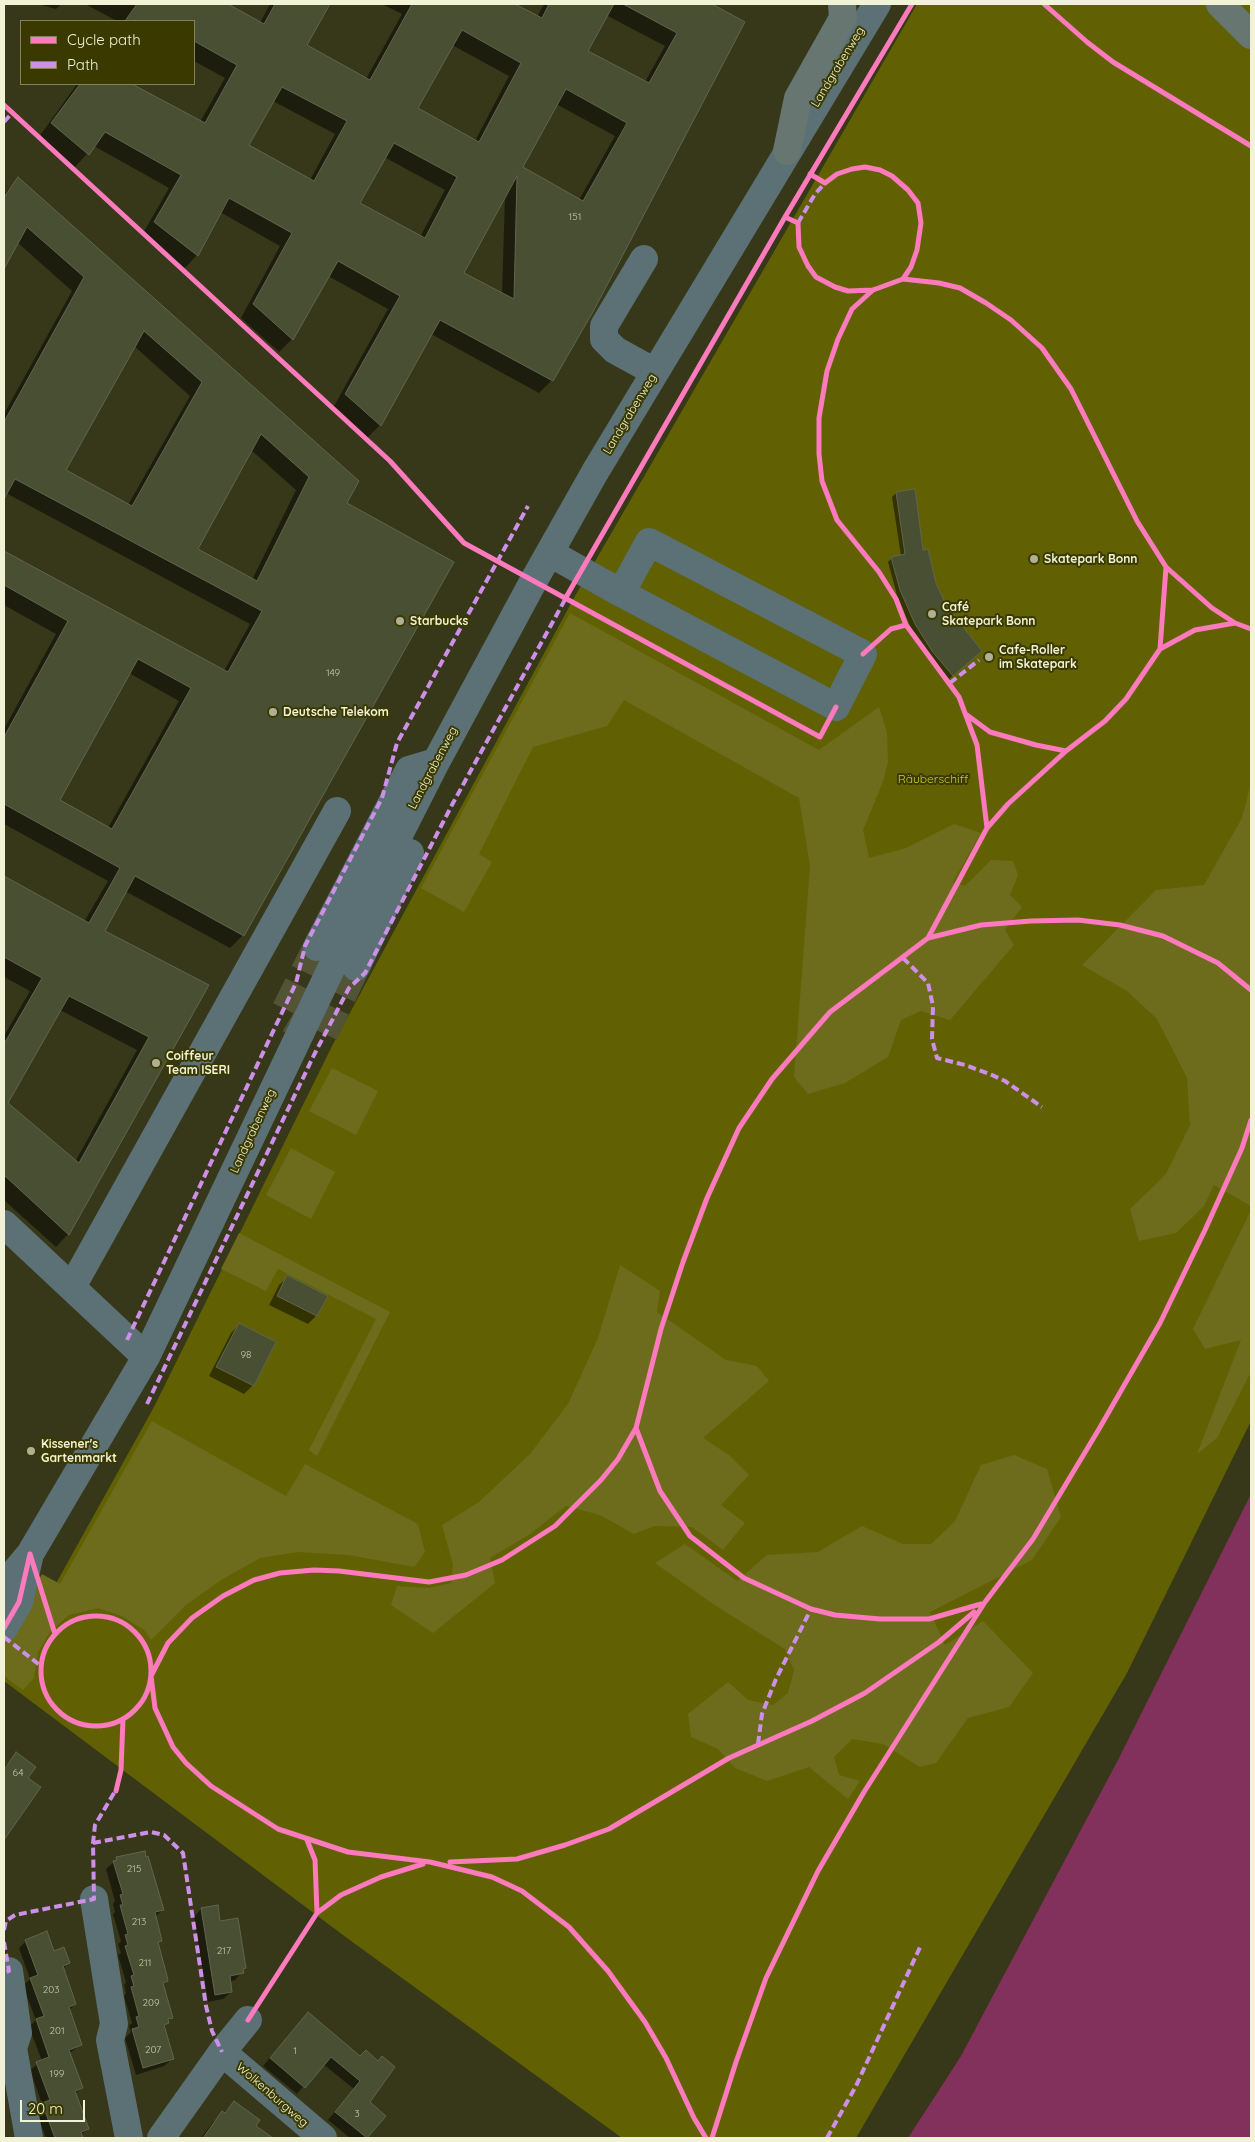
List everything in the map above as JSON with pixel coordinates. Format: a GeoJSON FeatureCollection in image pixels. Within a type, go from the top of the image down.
{"type":"FeatureCollection","features":[{"type":"Feature","properties":{"kind":"highway"},"geometry":{"type":"LineString","coordinates":[[787,151],[798,98],[843,18],[842,4]]}},
{"type":"Feature","properties":{"kind":"highway"},"geometry":{"type":"LineString","coordinates":[[1220,4],[1251,35]]}},
{"type":"Feature","properties":{"kind":"street","name":"Landgrabenweg"},"geometry":{"type":"LineString","coordinates":[[4,1585],[30,1554],[146,1357],[330,971],[436,762],[550,553],[595,472],[877,4]]}},
{"type":"Feature","properties":{"kind":"street"},"geometry":{"type":"LineString","coordinates":[[644,259],[604,326],[604,338],[615,350],[655,372]]}},
{"type":"Feature","properties":{"kind":"street"},"geometry":{"type":"LineString","coordinates":[[550,553],[620,593],[836,707],[863,654],[649,542],[620,593]]}},
{"type":"Feature","properties":{"kind":"street"},"geometry":{"type":"LineString","coordinates":[[317,947],[409,770],[436,762],[441,788],[356,967]]}},
{"type":"Feature","properties":{"kind":"street"},"geometry":{"type":"LineString","coordinates":[[72,1287],[337,810]]}},
{"type":"Feature","properties":{"kind":"street"},"geometry":{"type":"LineString","coordinates":[[4,1224],[146,1357]]}},
{"type":"Feature","properties":{"kind":"street","name":"Landgrabenweg"},"geometry":{"type":"LineString","coordinates":[[4,1628],[19,1602],[30,1554]]}},
{"type":"Feature","properties":{"kind":"street"},"geometry":{"type":"LineString","coordinates":[[94,1899],[114,2024],[110,2040],[129,2138]]}},
{"type":"Feature","properties":{"kind":"street"},"geometry":{"type":"LineString","coordinates":[[9,1971],[18,2033],[13,2048],[29,2138]]}},
{"type":"Feature","properties":{"kind":"street"},"geometry":{"type":"LineString","coordinates":[[161,2138],[222,2052],[248,2020]]}},
{"type":"Feature","properties":{"kind":"street","name":"Wolkenburgweg"},"geometry":{"type":"LineString","coordinates":[[222,2052],[323,2138]]}},
{"type":"Feature","properties":{"kind":"green space","name":"Räuberschiff"},"geometry":{"type":"Polygon","coordinates":[[[917,4],[1251,4],[1251,1421],[1127,1673],[856,2138],[622,2138],[347,1938],[4,1681],[4,1677],[154,1407],[332,1046],[575,596],[917,4]]]}},
{"type":"Feature","properties":{"kind":"shaded area"},"geometry":{"type":"Polygon","coordinates":[[[570,613],[819,750],[879,707],[887,733],[888,762],[883,782],[863,830],[869,858],[906,848],[954,824],[981,833],[953,882],[965,886],[991,860],[1013,861],[1018,875],[1010,895],[1022,907],[1005,930],[1014,945],[950,1020],[921,1011],[901,1020],[888,1057],[845,1083],[808,1094],[794,1077],[810,866],[799,798],[624,700],[607,726],[533,747],[479,854],[492,862],[464,912],[421,888],[570,613]]]}},
{"type":"Feature","properties":{"kind":"shaded area"},"geometry":{"type":"Polygon","coordinates":[[[1251,783],[1251,1206],[1214,1185],[1204,1206],[1176,1233],[1139,1241],[1130,1209],[1166,1174],[1190,1125],[1187,1078],[1157,1019],[1127,991],[1082,965],[1156,890],[1204,885],[1242,818],[1251,783]]]}},
{"type":"Feature","properties":{"kind":"shaded area"},"geometry":{"type":"Polygon","coordinates":[[[332,1068],[378,1091],[356,1135],[309,1111],[332,1068]]]}},
{"type":"Feature","properties":{"kind":"shaded area"},"geometry":{"type":"Polygon","coordinates":[[[291,1148],[335,1172],[311,1219],[266,1195],[291,1148]]]}},
{"type":"Feature","properties":{"kind":"shaded area"},"geometry":{"type":"Polygon","coordinates":[[[1251,1210],[1251,1372],[1217,1438],[1197,1454],[1241,1340],[1205,1349],[1193,1329],[1251,1210]]]}},
{"type":"Feature","properties":{"kind":"shaded area"},"geometry":{"type":"Polygon","coordinates":[[[239,1233],[390,1312],[317,1456],[309,1450],[376,1319],[278,1269],[266,1291],[221,1269],[239,1233]]]}},
{"type":"Feature","properties":{"kind":"shaded area"},"geometry":{"type":"Polygon","coordinates":[[[620,1265],[660,1291],[657,1312],[726,1360],[757,1366],[769,1381],[703,1438],[729,1455],[749,1475],[721,1505],[745,1523],[723,1550],[692,1527],[654,1526],[634,1534],[600,1515],[566,1506],[530,1534],[490,1558],[495,1583],[433,1633],[391,1605],[397,1586],[429,1588],[451,1583],[453,1565],[442,1525],[479,1502],[530,1454],[568,1404],[598,1338],[620,1265]]]}},
{"type":"Feature","properties":{"kind":"shaded area"},"geometry":{"type":"Polygon","coordinates":[[[152,1421],[286,1496],[305,1464],[418,1524],[425,1552],[414,1567],[349,1555],[298,1552],[260,1558],[221,1580],[186,1605],[151,1640],[144,1630],[122,1616],[98,1608],[69,1615],[50,1632],[38,1652],[34,1678],[23,1690],[4,1676],[4,1636],[42,1574],[60,1584],[152,1421]]]}},
{"type":"Feature","properties":{"kind":"shaded area"},"geometry":{"type":"Polygon","coordinates":[[[1014,1455],[1047,1469],[1061,1517],[1032,1560],[930,1612],[945,1645],[983,1621],[1033,1673],[1009,1707],[968,1718],[936,1763],[920,1767],[883,1744],[852,1739],[834,1757],[839,1775],[860,1781],[848,1799],[809,1767],[767,1781],[735,1768],[718,1749],[691,1737],[688,1714],[728,1682],[748,1700],[773,1705],[788,1693],[794,1670],[785,1649],[716,1606],[655,1563],[685,1544],[737,1581],[767,1555],[818,1552],[862,1526],[903,1544],[931,1544],[955,1521],[981,1465],[1014,1455]]]}},
{"type":"Feature","properties":{"kind":"shaded area"},"geometry":{"type":"Polygon","coordinates":[[[1251,1494],[1251,2138],[908,2138],[961,2056],[1119,1758],[1251,1494]]]}},
{"type":"Feature","properties":{"kind":"building"},"geometry":{"type":"Polygon","coordinates":[[[137,4],[228,4],[264,24],[275,4],[330,4],[307,45],[370,80],[412,4],[515,4],[542,18],[549,4],[614,4],[588,51],[649,83],[677,33],[623,4],[712,4],[745,22],[594,310],[553,381],[440,320],[381,426],[345,394],[400,296],[338,261],[293,340],[253,304],[292,233],[229,198],[198,256],[154,222],[181,175],[105,132],[89,155],[51,123],[79,85],[134,85],[205,123],[237,65],[195,42],[195,20],[126,20],[137,4]],[[462,30],[418,108],[479,142],[521,63],[462,30]],[[282,87],[249,145],[314,181],[347,121],[282,87]],[[566,89],[523,167],[583,201],[627,123],[566,89]],[[394,143],[360,203],[425,238],[457,177],[394,143]],[[517,176],[464,273],[514,299],[517,176]]]}},
{"type":"Feature","properties":{"kind":"building","name":"Deutsche Telekom"},"geometry":{"type":"Polygon","coordinates":[[[18,177],[359,481],[347,503],[454,562],[244,936],[135,876],[105,931],[209,985],[69,1235],[4,1175],[4,1044],[42,978],[4,957],[4,876],[89,923],[120,868],[4,804],[4,737],[68,621],[4,585],[4,551],[228,672],[262,611],[15,479],[4,499],[4,422],[84,277],[27,227],[4,269],[4,197],[18,177]],[[144,331],[66,470],[132,506],[202,382],[144,331]],[[261,434],[198,549],[257,581],[309,477],[261,434]],[[138,659],[60,800],[112,829],[191,688],[138,659]],[[69,996],[8,1103],[79,1163],[149,1037],[69,996]]]}},
{"type":"Feature","properties":{"kind":"building","name":"Café Skatepark Bonn"},"geometry":{"type":"Polygon","coordinates":[[[915,489],[923,550],[928,549],[936,583],[946,605],[982,651],[953,676],[932,651],[915,624],[900,590],[891,557],[905,554],[896,492],[915,489]]]}},
{"type":"Feature","properties":{"kind":"building"},"geometry":{"type":"Polygon","coordinates":[[[287,1275],[328,1296],[317,1316],[277,1296],[287,1275]]]}},
{"type":"Feature","properties":{"kind":"building"},"geometry":{"type":"Polygon","coordinates":[[[239,1323],[276,1342],[254,1386],[216,1367],[239,1323]]]}},
{"type":"Feature","properties":{"kind":"building"},"geometry":{"type":"Polygon","coordinates":[[[16,1752],[36,1767],[28,1778],[41,1787],[4,1840],[4,1770],[16,1752]]]}},
{"type":"Feature","properties":{"kind":"building"},"geometry":{"type":"Polygon","coordinates":[[[145,1851],[164,1910],[155,1912],[162,1941],[158,1942],[168,1981],[163,1983],[173,2018],[168,2019],[169,2023],[164,2025],[174,2059],[143,2068],[132,2029],[139,2027],[136,2017],[139,2016],[131,1987],[134,1986],[131,1976],[134,1975],[125,1946],[128,1945],[125,1935],[128,1934],[120,1905],[123,1905],[120,1895],[123,1894],[113,1861],[117,1860],[116,1857],[145,1851]]]}},
{"type":"Feature","properties":{"kind":"building"},"geometry":{"type":"Polygon","coordinates":[[[218,1905],[220,1921],[238,1918],[246,1968],[243,1969],[244,1973],[230,1976],[232,1992],[215,1995],[201,1908],[218,1905]]]}},
{"type":"Feature","properties":{"kind":"building"},"geometry":{"type":"Polygon","coordinates":[[[47,1931],[54,1951],[64,1947],[70,1963],[63,1966],[76,2004],[69,2007],[82,2045],[69,2050],[83,2088],[75,2091],[89,2129],[81,2132],[83,2138],[55,2138],[42,2103],[50,2100],[36,2062],[49,2057],[36,2019],[44,2016],[30,1978],[38,1975],[25,1940],[47,1931]]]}},
{"type":"Feature","properties":{"kind":"building"},"geometry":{"type":"Polygon","coordinates":[[[308,2012],[360,2056],[366,2050],[378,2061],[382,2056],[395,2067],[370,2102],[386,2116],[367,2138],[335,2112],[360,2081],[331,2057],[305,2088],[270,2058],[308,2012]]]}},
{"type":"Feature","properties":{"kind":"building"},"geometry":{"type":"Polygon","coordinates":[[[234,2101],[260,2120],[256,2126],[273,2138],[203,2138],[222,2111],[225,2113],[234,2101]]]}},
{"type":"Feature","properties":{"kind":"tunnel"},"geometry":{"type":"LineString","coordinates":[[317,947],[283,1015],[322,1038],[356,967]]}},
{"type":"Feature","properties":{"kind":"marked path"},"geometry":{"type":"LineString","coordinates":[[4,122],[12,113]]}},
{"type":"Feature","properties":{"kind":"marked path"},"geometry":{"type":"LineString","coordinates":[[798,223],[815,194],[825,183]]}},
{"type":"Feature","properties":{"kind":"marked path"},"geometry":{"type":"LineString","coordinates":[[127,1340],[296,983],[305,946],[382,798],[397,743],[528,506]]}},
{"type":"Feature","properties":{"kind":"marked path"},"geometry":{"type":"LineString","coordinates":[[147,1404],[314,1055],[349,988],[365,973],[453,803],[567,596]]}},
{"type":"Feature","properties":{"kind":"marked path"},"geometry":{"type":"LineString","coordinates":[[950,683],[979,660]]}},
{"type":"Feature","properties":{"kind":"marked path"},"geometry":{"type":"LineString","coordinates":[[903,958],[928,983],[933,1006],[932,1039],[937,1058],[965,1065],[1005,1081],[1042,1107]]}},
{"type":"Feature","properties":{"kind":"marked path"},"geometry":{"type":"LineString","coordinates":[[758,1744],[762,1714],[776,1679],[811,1609]]}},
{"type":"Feature","properties":{"kind":"marked path"},"geometry":{"type":"LineString","coordinates":[[4,1637],[41,1666]]}},
{"type":"Feature","properties":{"kind":"marked path"},"geometry":{"type":"LineString","coordinates":[[4,1930],[6,1921],[15,1915],[94,1899],[93,1843],[95,1825],[117,1788]]}},
{"type":"Feature","properties":{"kind":"marked path"},"geometry":{"type":"LineString","coordinates":[[93,1843],[151,1832],[164,1835],[183,1853],[206,2006],[212,2031],[222,2052]]}},
{"type":"Feature","properties":{"kind":"marked path"},"geometry":{"type":"LineString","coordinates":[[4,1942],[9,1971],[4,1973]]}},
{"type":"Feature","properties":{"kind":"marked path"},"geometry":{"type":"LineString","coordinates":[[827,2138],[856,2086],[921,1945]]}},
{"type":"Feature","properties":{"kind":"cycle path"},"geometry":{"type":"LineString","coordinates":[[565,599],[785,217],[912,4]]}},
{"type":"Feature","properties":{"kind":"cycle path"},"geometry":{"type":"LineString","coordinates":[[1044,4],[1113,62],[1251,146]]}},
{"type":"Feature","properties":{"kind":"cycle path"},"geometry":{"type":"LineString","coordinates":[[4,105],[390,461],[464,543],[820,737],[836,707]]}},
{"type":"Feature","properties":{"kind":"cycle path"},"geometry":{"type":"LineString","coordinates":[[785,217],[798,223],[799,247],[808,266],[816,277],[835,287],[848,291],[873,290],[903,279],[911,267],[917,250],[921,223],[918,203],[908,190],[892,176],[880,170],[865,167],[837,174],[825,183],[810,174]]}},
{"type":"Feature","properties":{"kind":"cycle path"},"geometry":{"type":"LineString","coordinates":[[903,279],[939,283],[960,288],[1011,320],[1042,348],[1071,389],[1137,521],[1166,567],[1212,608],[1235,623],[1251,629]]}},
{"type":"Feature","properties":{"kind":"cycle path"},"geometry":{"type":"LineString","coordinates":[[873,290],[852,309],[838,339],[827,371],[819,418],[819,454],[822,481],[837,520],[879,572],[896,599],[906,625]]}},
{"type":"Feature","properties":{"kind":"cycle path"},"geometry":{"type":"LineString","coordinates":[[1160,649],[1166,567]]}},
{"type":"Feature","properties":{"kind":"cycle path"},"geometry":{"type":"LineString","coordinates":[[987,828],[1008,804],[1066,751],[1105,721],[1126,699],[1160,649],[1195,630],[1235,623]]}},
{"type":"Feature","properties":{"kind":"cycle path"},"geometry":{"type":"LineString","coordinates":[[863,654],[891,629],[906,625],[959,697],[977,745],[987,828],[928,938],[981,925],[1031,921],[1078,920],[1120,925],[1163,936],[1218,963],[1251,990]]}},
{"type":"Feature","properties":{"kind":"cycle path"},"geometry":{"type":"LineString","coordinates":[[967,715],[990,732],[1066,751]]}},
{"type":"Feature","properties":{"kind":"cycle path"},"geometry":{"type":"LineString","coordinates":[[706,2138],[694,2118],[666,2058],[645,2022],[608,1971],[569,1927],[522,1891],[492,1877],[430,1862],[348,1852],[278,1829],[211,1786],[186,1763],[173,1747],[155,1708],[151,1676],[168,1643],[192,1618],[223,1596],[254,1580],[280,1573],[314,1570],[339,1571],[429,1582],[466,1575],[502,1560],[555,1526],[601,1480],[618,1459],[636,1428],[661,1329],[683,1262],[707,1198],[739,1128],[772,1079],[830,1012],[928,938]]}},
{"type":"Feature","properties":{"kind":"cycle path"},"geometry":{"type":"LineString","coordinates":[[712,2138],[736,2062],[766,1978],[818,1871],[864,1792],[985,1602],[1033,1539],[1099,1429],[1160,1323],[1242,1148],[1251,1120]]}},
{"type":"Feature","properties":{"kind":"cycle path"},"geometry":{"type":"LineString","coordinates":[[636,1428],[660,1491],[690,1536],[744,1578],[811,1609],[835,1615],[880,1619],[929,1619],[981,1604]]}},
{"type":"Feature","properties":{"kind":"cycle path"},"geometry":{"type":"LineString","coordinates":[[30,1554],[55,1634]]}},
{"type":"Feature","properties":{"kind":"cycle path"},"geometry":{"type":"LineString","coordinates":[[4,1628],[19,1602],[30,1554]]}},
{"type":"Feature","properties":{"kind":"cycle path"},"geometry":{"type":"LineString","coordinates":[[450,1862],[517,1859],[565,1845],[609,1829],[729,1758],[812,1721],[865,1693],[939,1642],[974,1612]]}},
{"type":"Feature","properties":{"kind":"cycle path"},"geometry":{"type":"LineString","coordinates":[[96,1616],[117,1620],[135,1632],[147,1650],[151,1671],[147,1692],[135,1710],[117,1722],[96,1726],[75,1722],[57,1710],[45,1692],[41,1671],[45,1650],[57,1632],[75,1620],[96,1616]]}},
{"type":"Feature","properties":{"kind":"cycle path"},"geometry":{"type":"LineString","coordinates":[[116,1791],[121,1770],[123,1719]]}},
{"type":"Feature","properties":{"kind":"cycle path"},"geometry":{"type":"LineString","coordinates":[[307,1840],[315,1860],[317,1913]]}},
{"type":"Feature","properties":{"kind":"cycle path"},"geometry":{"type":"LineString","coordinates":[[248,2020],[317,1913],[341,1895],[381,1877],[423,1864]]}},
{"type":"Feature","properties":{"kind":"place","name":"Skatepark Bonn"},"geometry":{"type":"Point","coordinates":[1034,559]}},
{"type":"Feature","properties":{"kind":"place","name":"Café Skatepark Bonn"},"geometry":{"type":"Point","coordinates":[932,614]}},
{"type":"Feature","properties":{"kind":"place","name":"Starbucks"},"geometry":{"type":"Point","coordinates":[400,621]}},
{"type":"Feature","properties":{"kind":"place","name":"Cafe-Roller im Skatepark"},"geometry":{"type":"Point","coordinates":[989,657]}},
{"type":"Feature","properties":{"kind":"place","name":"Deutsche Telekom"},"geometry":{"type":"Point","coordinates":[273,712]}},
{"type":"Feature","properties":{"kind":"place","name":"Coiffeur Team ISERI"},"geometry":{"type":"Point","coordinates":[156,1063]}},
{"type":"Feature","properties":{"kind":"place","name":"Kissener's Gartenmarkt"},"geometry":{"type":"Point","coordinates":[31,1451]}}]}
